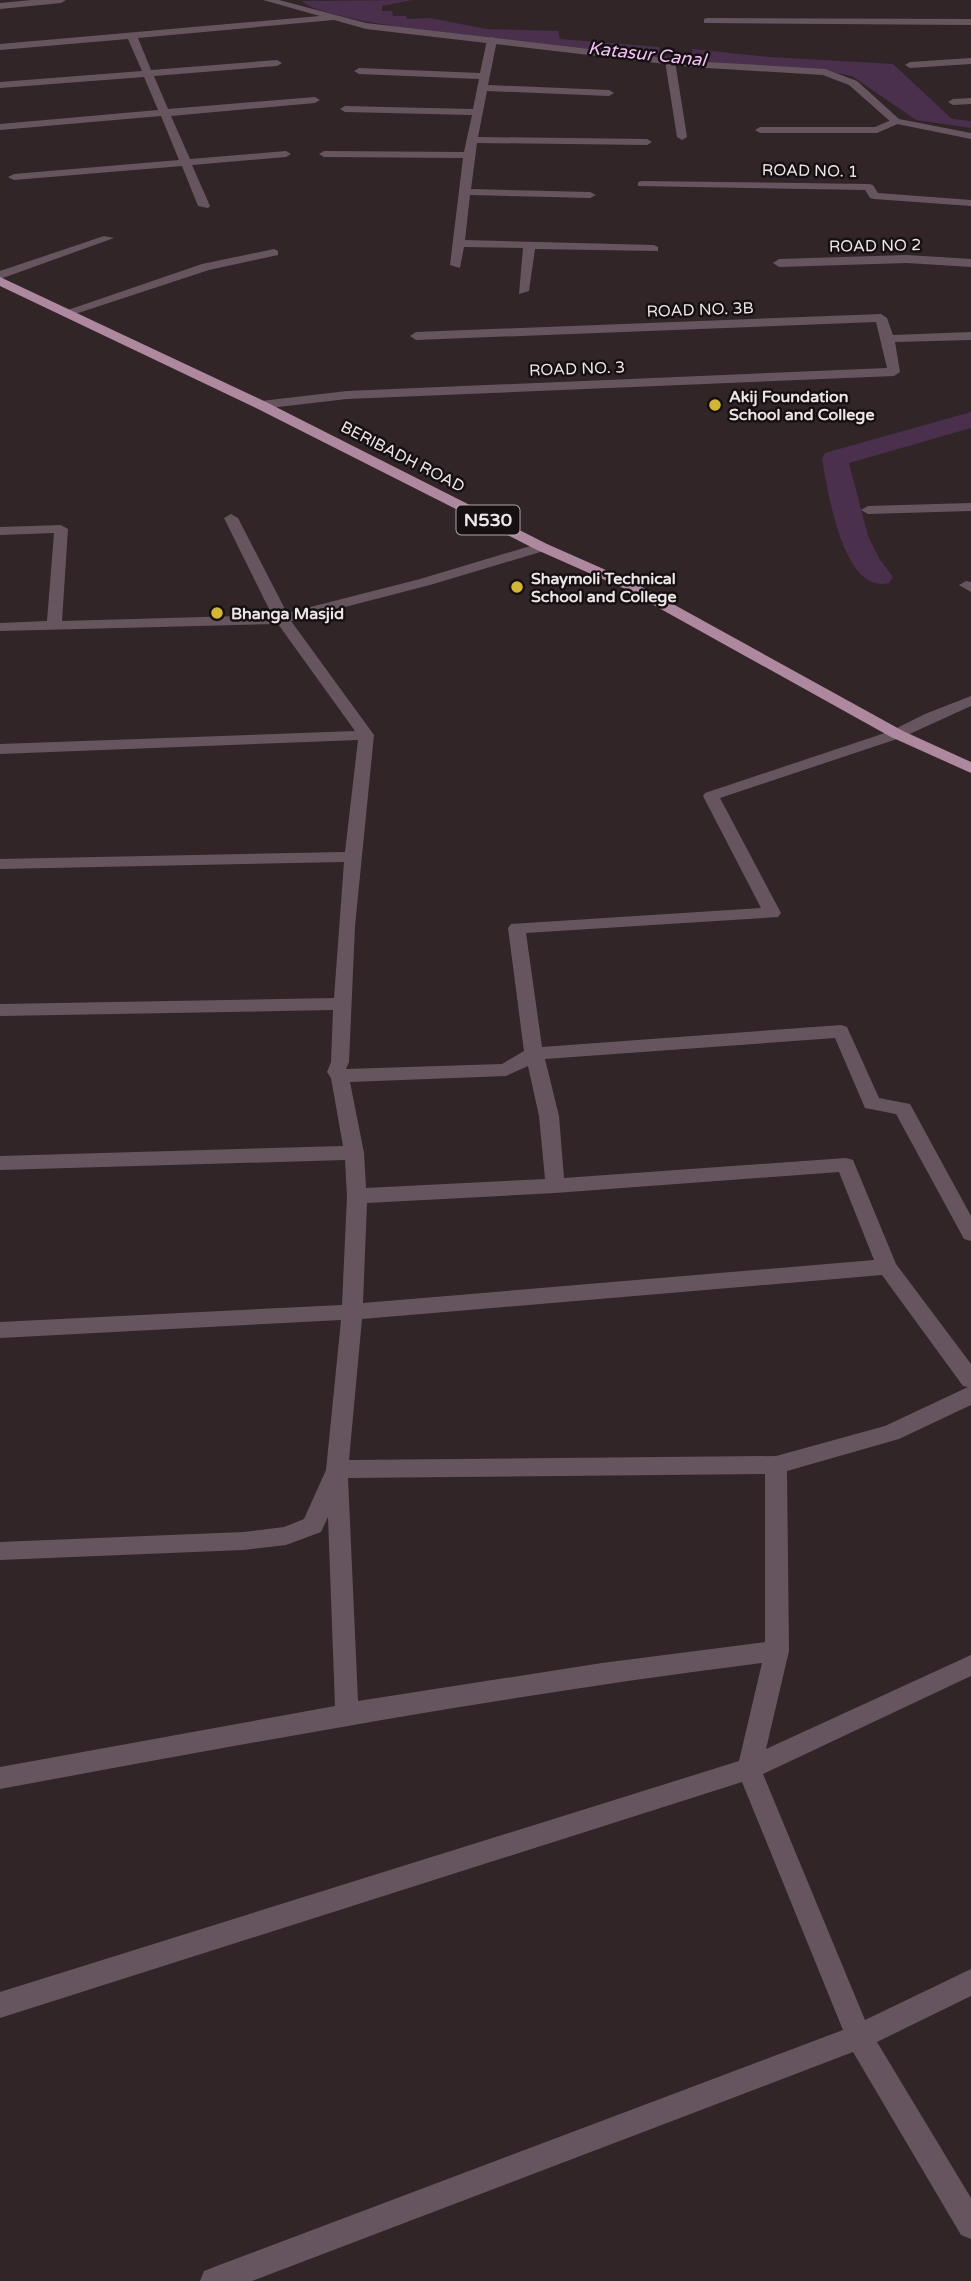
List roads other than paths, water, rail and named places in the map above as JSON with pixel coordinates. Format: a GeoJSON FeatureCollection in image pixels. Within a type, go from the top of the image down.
{"type":"FeatureCollection","features":[{"type":"Feature","properties":{"kind":"highway","name":"BERIBADH ROAD"},"geometry":{"type":"LineString","coordinates":[[0,281],[261,405],[542,547],[628,585],[897,734],[971,768]]}},
{"type":"Feature","properties":{"kind":"street"},"geometry":{"type":"LineString","coordinates":[[0,6],[61,0]]}},
{"type":"Feature","properties":{"kind":"street"},"geometry":{"type":"LineString","coordinates":[[268,0],[366,26],[670,61],[825,72],[853,83],[895,121],[971,136]]}},
{"type":"Feature","properties":{"kind":"street"},"geometry":{"type":"LineString","coordinates":[[0,47],[331,18]]}},
{"type":"Feature","properties":{"kind":"street"},"geometry":{"type":"LineString","coordinates":[[707,21],[971,22]]}},
{"type":"Feature","properties":{"kind":"street"},"geometry":{"type":"LineString","coordinates":[[132,36],[204,206]]}},
{"type":"Feature","properties":{"kind":"street"},"geometry":{"type":"LineString","coordinates":[[456,265],[469,155],[492,40]]}},
{"type":"Feature","properties":{"kind":"street"},"geometry":{"type":"LineString","coordinates":[[670,61],[682,137]]}},
{"type":"Feature","properties":{"kind":"street"},"geometry":{"type":"LineString","coordinates":[[909,65],[971,61]]}},
{"type":"Feature","properties":{"kind":"street"},"geometry":{"type":"LineString","coordinates":[[0,85],[277,63]]}},
{"type":"Feature","properties":{"kind":"street"},"geometry":{"type":"LineString","coordinates":[[359,71],[484,76]]}},
{"type":"Feature","properties":{"kind":"street"},"geometry":{"type":"LineString","coordinates":[[482,88],[608,93]]}},
{"type":"Feature","properties":{"kind":"street"},"geometry":{"type":"LineString","coordinates":[[0,127],[315,100]]}},
{"type":"Feature","properties":{"kind":"street"},"geometry":{"type":"LineString","coordinates":[[953,102],[971,101]]}},
{"type":"Feature","properties":{"kind":"street"},"geometry":{"type":"LineString","coordinates":[[345,109],[478,112]]}},
{"type":"Feature","properties":{"kind":"street"},"geometry":{"type":"LineString","coordinates":[[760,130],[877,130],[895,121]]}},
{"type":"Feature","properties":{"kind":"street"},"geometry":{"type":"LineString","coordinates":[[472,140],[647,142]]}},
{"type":"Feature","properties":{"kind":"street"},"geometry":{"type":"LineString","coordinates":[[14,177],[286,154]]}},
{"type":"Feature","properties":{"kind":"street"},"geometry":{"type":"LineString","coordinates":[[324,154],[469,155]]}},
{"type":"Feature","properties":{"kind":"street","name":"ROAD NO. 1"},"geometry":{"type":"LineString","coordinates":[[642,184],[869,187],[874,196],[971,202]]}},
{"type":"Feature","properties":{"kind":"street"},"geometry":{"type":"LineString","coordinates":[[466,192],[590,195]]}},
{"type":"Feature","properties":{"kind":"street"},"geometry":{"type":"LineString","coordinates":[[0,275],[108,238]]}},
{"type":"Feature","properties":{"kind":"street"},"geometry":{"type":"LineString","coordinates":[[458,243],[654,249]]}},
{"type":"Feature","properties":{"kind":"street"},"geometry":{"type":"LineString","coordinates":[[523,291],[529,247]]}},
{"type":"Feature","properties":{"kind":"street"},"geometry":{"type":"LineString","coordinates":[[65,313],[229,261],[274,253]]}},
{"type":"Feature","properties":{"kind":"street","name":"ROAD NO 2"},"geometry":{"type":"LineString","coordinates":[[779,263],[907,259],[971,263]]}},
{"type":"Feature","properties":{"kind":"street","name":"ROAD NO. 3B"},"geometry":{"type":"LineString","coordinates":[[415,336],[881,318],[888,339]]}},
{"type":"Feature","properties":{"kind":"street"},"geometry":{"type":"LineString","coordinates":[[888,339],[971,336]]}},
{"type":"Feature","properties":{"kind":"street","name":"ROAD NO. 3"},"geometry":{"type":"LineString","coordinates":[[261,405],[347,395],[894,372],[888,339]]}},
{"type":"Feature","properties":{"kind":"street"},"geometry":{"type":"LineString","coordinates":[[868,510],[971,508]]}},
{"type":"Feature","properties":{"kind":"street"},"geometry":{"type":"LineString","coordinates":[[231,518],[282,619],[366,735],[346,926],[340,1062],[336,1072],[340,1076],[354,1153],[356,1196],[352,1312],[337,1469],[347,1714]]}},
{"type":"Feature","properties":{"kind":"street"},"geometry":{"type":"LineString","coordinates":[[0,531],[61,529],[54,625]]}},
{"type":"Feature","properties":{"kind":"street"},"geometry":{"type":"LineString","coordinates":[[0,627],[282,619],[425,582],[542,547]]}},
{"type":"Feature","properties":{"kind":"street"},"geometry":{"type":"LineString","coordinates":[[555,1186],[549,1116],[534,1054],[517,928],[772,913],[711,796],[897,734],[931,716],[971,701]]}},
{"type":"Feature","properties":{"kind":"street"},"geometry":{"type":"LineString","coordinates":[[0,749],[366,735]]}},
{"type":"Feature","properties":{"kind":"street"},"geometry":{"type":"LineString","coordinates":[[0,864],[354,857]]}},
{"type":"Feature","properties":{"kind":"street"},"geometry":{"type":"LineString","coordinates":[[0,1010],[343,1004]]}},
{"type":"Feature","properties":{"kind":"street"},"geometry":{"type":"LineString","coordinates":[[340,1076],[506,1070],[534,1054],[841,1031],[872,1103],[903,1109],[971,1234]]}},
{"type":"Feature","properties":{"kind":"street"},"geometry":{"type":"LineString","coordinates":[[0,1163],[354,1153]]}},
{"type":"Feature","properties":{"kind":"street"},"geometry":{"type":"LineString","coordinates":[[356,1196],[555,1186],[846,1165],[887,1267],[971,1380]]}},
{"type":"Feature","properties":{"kind":"street"},"geometry":{"type":"LineString","coordinates":[[0,1330],[352,1312],[887,1267]]}},
{"type":"Feature","properties":{"kind":"street"},"geometry":{"type":"LineString","coordinates":[[337,1469],[776,1465],[891,1433],[971,1395]]}},
{"type":"Feature","properties":{"kind":"street"},"geometry":{"type":"LineString","coordinates":[[776,1465],[777,1651],[749,1769],[859,2037],[971,2225]]}},
{"type":"Feature","properties":{"kind":"street"},"geometry":{"type":"LineString","coordinates":[[0,1551],[243,1541],[286,1536],[313,1525],[337,1469]]}},
{"type":"Feature","properties":{"kind":"street"},"geometry":{"type":"LineString","coordinates":[[0,1778],[347,1714],[602,1673],[777,1651]]}},
{"type":"Feature","properties":{"kind":"street"},"geometry":{"type":"LineString","coordinates":[[0,2006],[749,1769],[971,1665]]}},
{"type":"Feature","properties":{"kind":"street"},"geometry":{"type":"LineString","coordinates":[[214,2281],[859,2037],[971,1982]]}},
{"type":"Feature","properties":{"kind":"water"},"geometry":{"type":"Polygon","coordinates":[[[412,0],[382,6],[382,11],[392,11],[393,16],[406,16],[407,19],[430,18],[486,29],[558,31],[560,39],[659,47],[660,56],[693,57],[692,49],[770,57],[893,64],[952,119],[971,121],[971,128],[916,120],[852,76],[827,71],[639,56],[462,36],[386,25],[330,13],[302,1],[412,0]]]}},
{"type":"Feature","properties":{"kind":"waterway","name":"Katasur Canal"},"geometry":{"type":"LineString","coordinates":[[879,577],[860,551],[854,536],[835,459],[971,420]]}},
{"type":"Feature","properties":{"kind":"place","name":"Akij Foundation School and College"},"geometry":{"type":"Point","coordinates":[715,405]}},
{"type":"Feature","properties":{"kind":"place","name":"Shaymoli Technical School and College"},"geometry":{"type":"Point","coordinates":[517,587]}},
{"type":"Feature","properties":{"kind":"place","name":"Bhanga Masjid"},"geometry":{"type":"Point","coordinates":[217,613]}}]}
